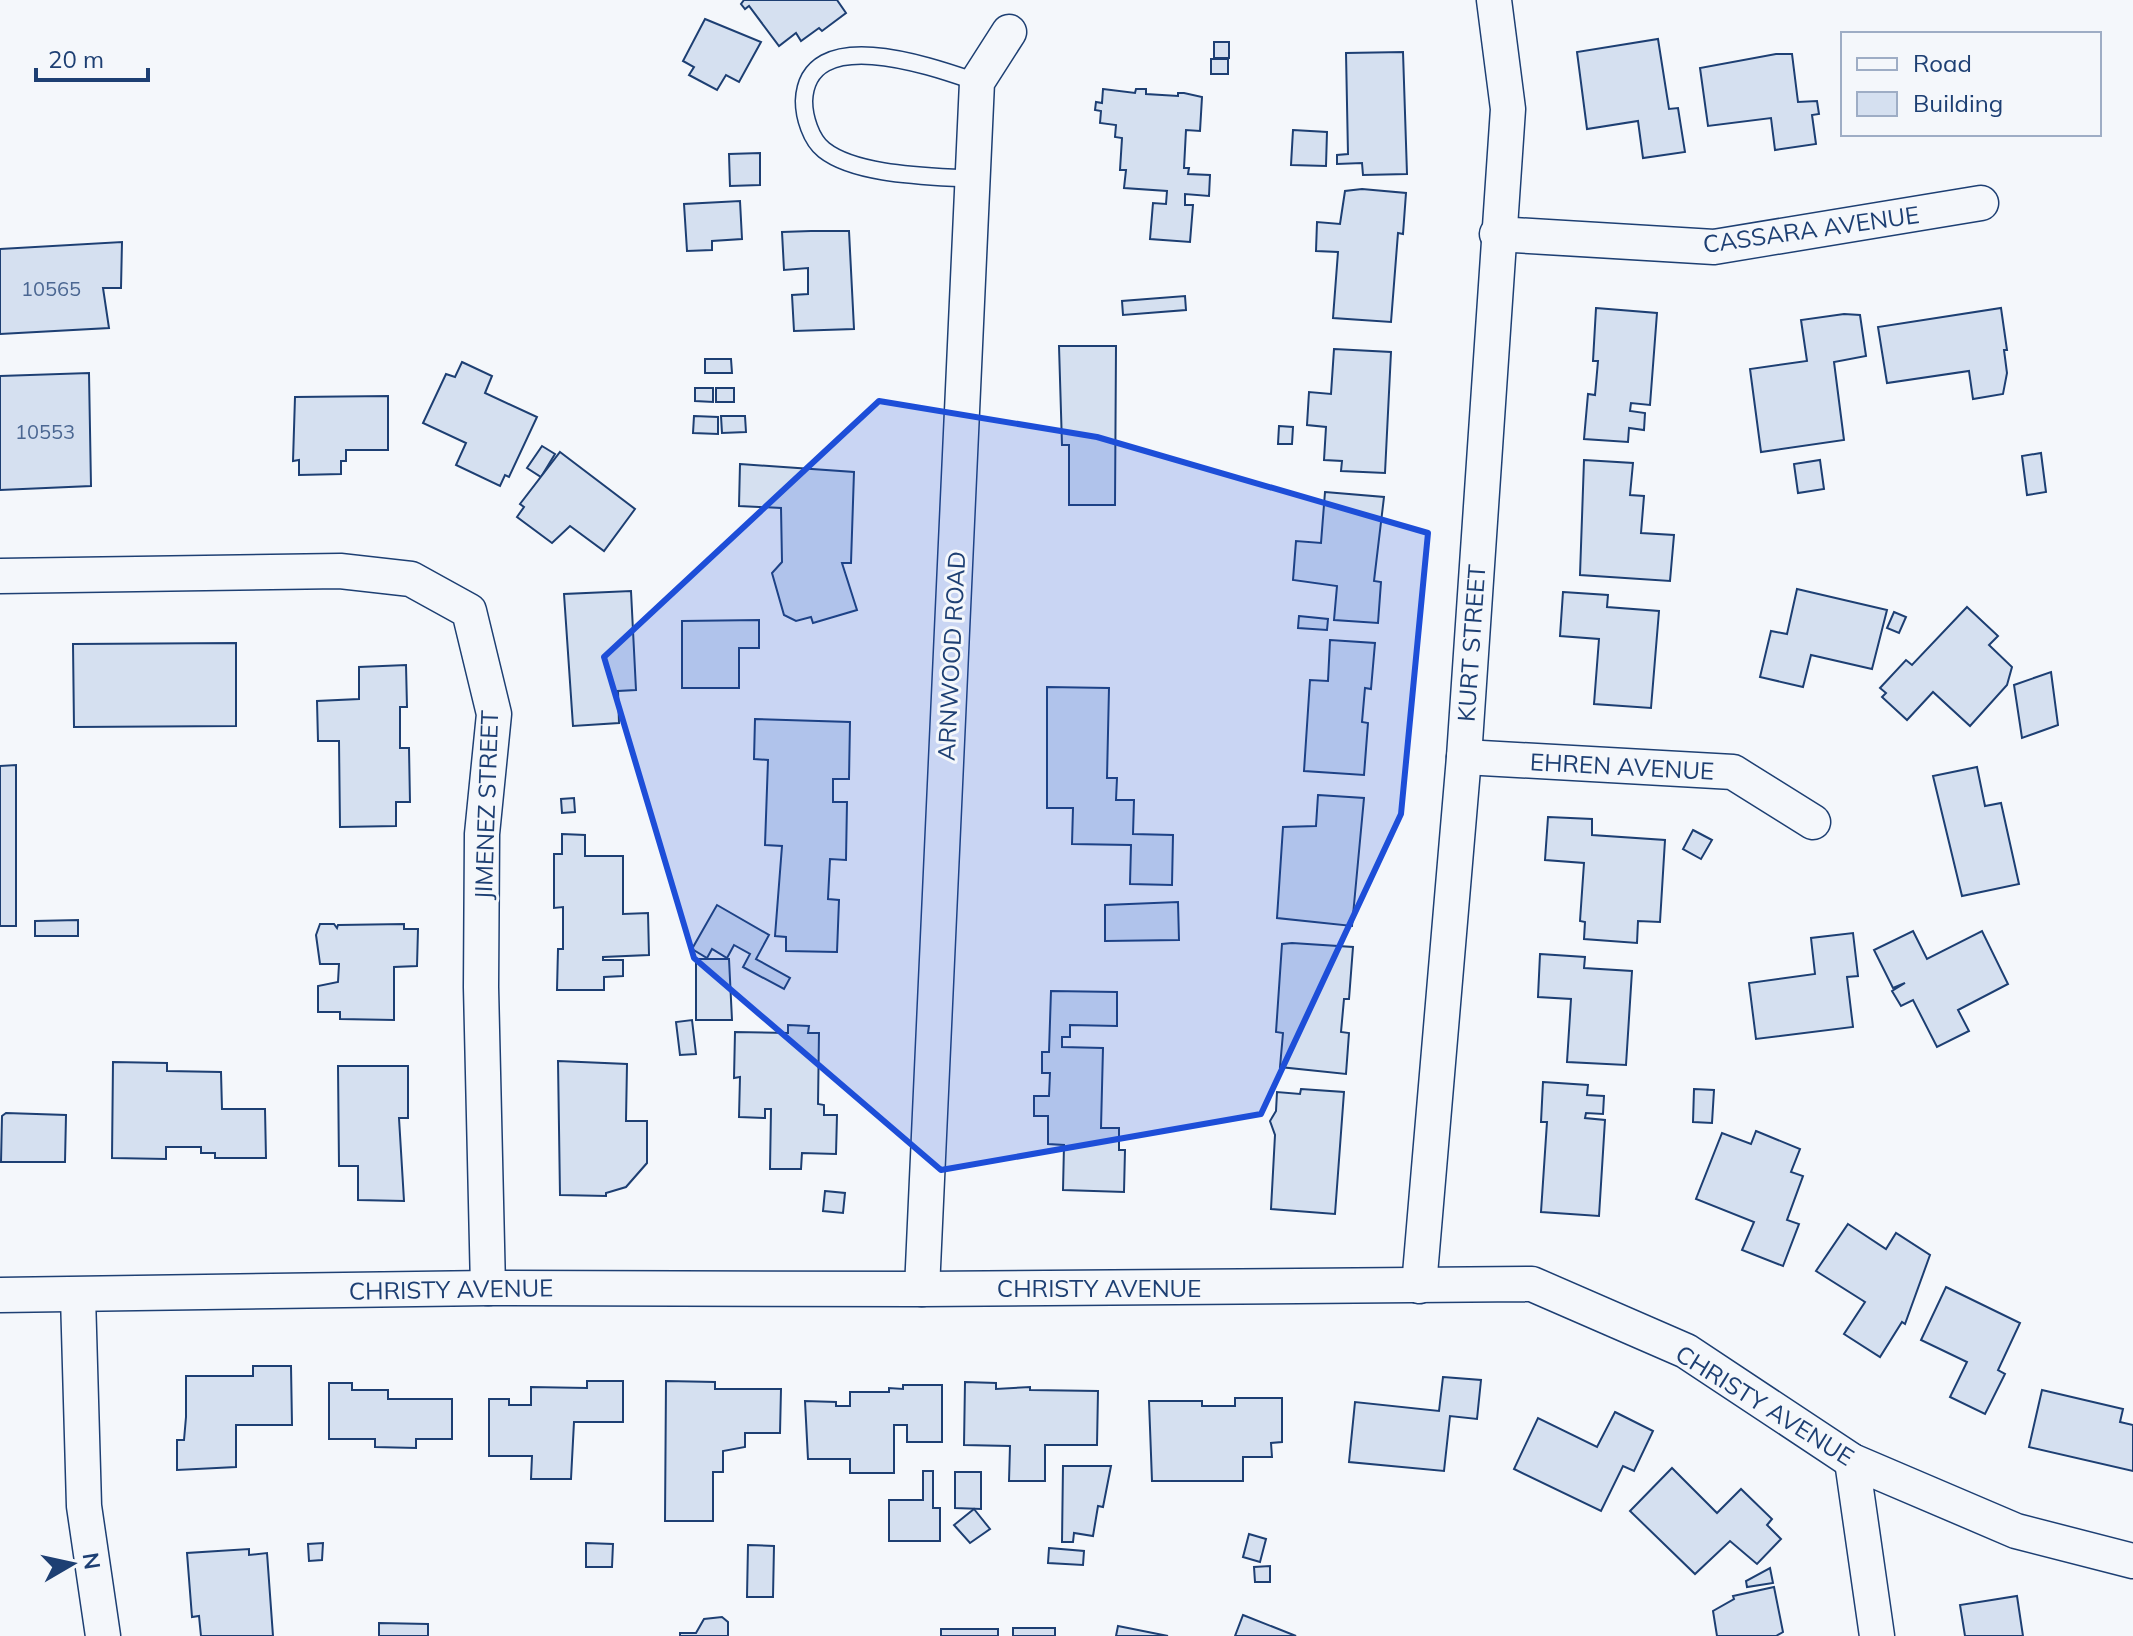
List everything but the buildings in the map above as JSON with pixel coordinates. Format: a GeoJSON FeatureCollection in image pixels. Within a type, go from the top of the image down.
{"type":"FeatureCollection","features":[{"type":"Feature","properties":{"kind":"street","name":"KURT STREET"},"geometry":{"type":"LineString","coordinates":[[1419,1286],[1464,757],[1497,234],[1508,109],[1494,0]]}},
{"type":"Feature","properties":{"kind":"street"},"geometry":{"type":"LineString","coordinates":[[977,82],[1009,32]]}},
{"type":"Feature","properties":{"kind":"street","name":"ARNWOOD ROAD"},"geometry":{"type":"LineString","coordinates":[[922,1289],[977,82]]}},
{"type":"Feature","properties":{"kind":"street","name":"CASSARA AVENUE"},"geometry":{"type":"LineString","coordinates":[[1497,234],[1714,247],[1981,203]]}},
{"type":"Feature","properties":{"kind":"street","name":"JIMENEZ STREET"},"geometry":{"type":"LineString","coordinates":[[0,576],[340,571],[411,579],[469,611],[494,714],[482,850],[481,987],[488,1288]]}},
{"type":"Feature","properties":{"kind":"street","name":"EHREN AVENUE"},"geometry":{"type":"LineString","coordinates":[[1464,757],[1733,772],[1813,822]]}},
{"type":"Feature","properties":{"kind":"street","name":"CHRISTY AVENUE"},"geometry":{"type":"LineString","coordinates":[[0,1295],[488,1288],[922,1289],[1532,1284],[1686,1351],[1852,1461],[1934,1499],[2016,1531],[2133,1561]]}},
{"type":"Feature","properties":{"kind":"street"},"geometry":{"type":"LineString","coordinates":[[78,1296],[84,1506],[103,1636]]}},
{"type":"Feature","properties":{"kind":"street"},"geometry":{"type":"LineString","coordinates":[[1852,1461],[1877,1636]]}},
{"type":"Feature","properties":{"kind":"lane"},"geometry":{"type":"LineString","coordinates":[[973,179],[890,171],[843,160],[822,149],[809,129],[804,100],[810,79],[820,66],[833,58],[850,56],[878,57],[928,66],[977,82]]}},
{"type":"Feature","properties":{"kind":"highlighted area"},"geometry":{"type":"Polygon","coordinates":[[[879,401],[1097,437],[1428,533],[1401,814],[1261,1114],[941,1170],[694,958],[604,657],[879,401]]]}}]}
